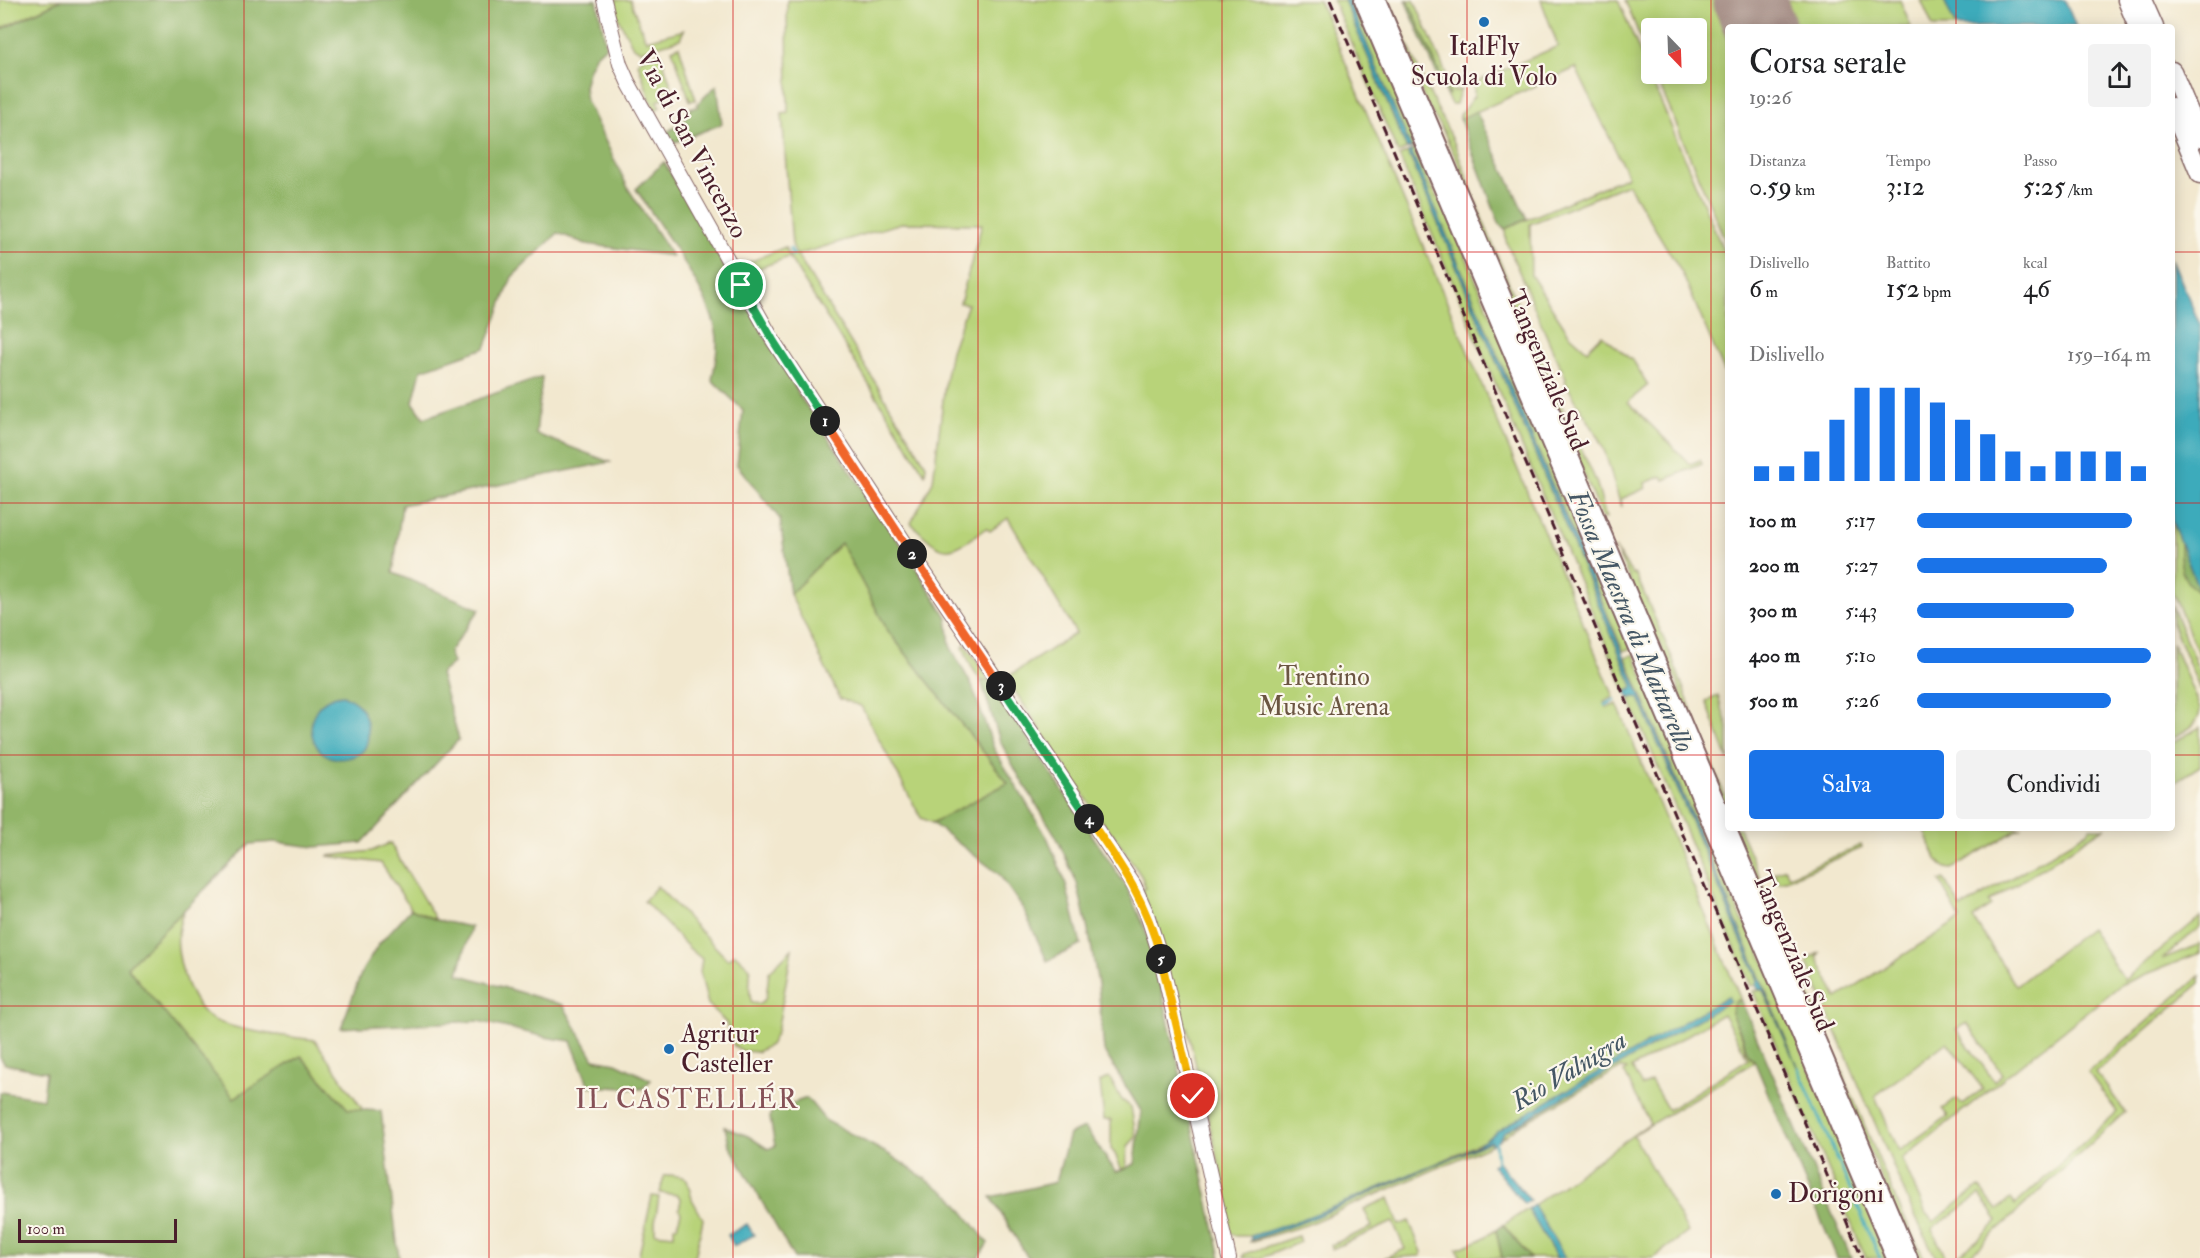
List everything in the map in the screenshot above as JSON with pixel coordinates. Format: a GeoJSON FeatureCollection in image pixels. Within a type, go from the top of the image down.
{"type":"FeatureCollection","features":[{"type":"Feature","properties":{"kind":"highway","name":"Tangenziale Sud"},"geometry":{"type":"LineString","coordinates":[[1363,0],[1895,1258]]}},
{"type":"Feature","properties":{"kind":"highway","name":"Tangenziale Sud"},"geometry":{"type":"LineString","coordinates":[[1377,0],[1725,823]]}},
{"type":"Feature","properties":{"kind":"highway"},"geometry":{"type":"LineString","coordinates":[[2127,0],[2137,24]]}},
{"type":"Feature","properties":{"kind":"highway"},"geometry":{"type":"LineString","coordinates":[[2142,0],[2153,24]]}},
{"type":"Feature","properties":{"kind":"highway"},"geometry":{"type":"LineString","coordinates":[[2175,78],[2200,138]]}},
{"type":"Feature","properties":{"kind":"highway"},"geometry":{"type":"LineString","coordinates":[[2175,114],[2200,174]]}},
{"type":"Feature","properties":{"kind":"highway","name":"Tangenziale Sud"},"geometry":{"type":"LineString","coordinates":[[1728,831],[1909,1258]]}},
{"type":"Feature","properties":{"kind":"main road","name":"Via di San Vincenzo"},"geometry":{"type":"LineString","coordinates":[[604,0],[618,57],[628,82],[774,342],[913,555],[1134,885],[1147,914],[1160,955],[1229,1258]]}},
{"type":"Feature","properties":{"kind":"green space"},"geometry":{"type":"Polygon","coordinates":[[[0,0],[61,0],[0,29],[0,0]]]}},
{"type":"Feature","properties":{"kind":"green space"},"geometry":{"type":"Polygon","coordinates":[[[61,0],[597,0],[606,46],[595,56],[588,71],[584,87],[586,101],[629,190],[672,256],[586,244],[558,233],[512,277],[485,348],[421,370],[413,402],[424,418],[542,377],[536,434],[610,462],[402,505],[393,573],[480,609],[449,652],[453,663],[440,674],[459,739],[362,843],[315,847],[275,842],[250,844],[127,967],[234,1098],[301,1056],[348,1109],[381,1111],[399,1258],[0,1258],[0,1092],[43,1099],[46,1072],[5,1064],[0,1057],[0,30],[61,0]]]}},
{"type":"Feature","properties":{"kind":"green space"},"geometry":{"type":"Polygon","coordinates":[[[609,0],[630,0],[646,40],[684,30],[680,39],[641,51],[633,47],[609,0]]]}},
{"type":"Feature","properties":{"kind":"green space","name":"Trentino Music Arena"},"geometry":{"type":"Polygon","coordinates":[[[787,0],[1319,0],[1614,697],[1604,702],[1607,708],[1617,704],[1741,1000],[1737,1000],[1731,1013],[1745,1050],[1754,1062],[1633,1135],[1650,1123],[1624,1072],[1627,1069],[1621,1068],[1520,1125],[1498,1141],[1504,1132],[1729,1001],[1727,997],[1498,1131],[1491,1138],[1438,1163],[1296,1223],[1251,1236],[1236,1236],[1228,1232],[1215,1178],[1222,1176],[1187,1027],[1182,1026],[1141,890],[1145,888],[1142,877],[1113,834],[1106,828],[1006,678],[1076,633],[1008,518],[990,531],[986,528],[963,544],[947,549],[932,542],[911,523],[933,481],[946,376],[951,351],[968,304],[960,303],[982,224],[901,223],[797,255],[926,465],[925,474],[789,257],[743,274],[738,267],[785,247],[789,256],[796,254],[792,244],[782,114],[788,113],[787,0]],[[1723,1014],[1632,1068],[1642,1086],[1651,1081],[1668,1110],[1748,1059],[1723,1014]]]}},
{"type":"Feature","properties":{"kind":"green space"},"geometry":{"type":"Polygon","coordinates":[[[1333,0],[1344,0],[1407,149],[1398,153],[1333,0]]]}},
{"type":"Feature","properties":{"kind":"green space"},"geometry":{"type":"Polygon","coordinates":[[[1348,0],[1357,0],[1405,112],[1414,147],[1411,148],[1348,0]]]}},
{"type":"Feature","properties":{"kind":"green space"},"geometry":{"type":"Polygon","coordinates":[[[1382,0],[1389,0],[1423,80],[1454,142],[1510,286],[1596,481],[1606,518],[1603,519],[1472,210],[1460,168],[1444,132],[1426,103],[1382,0]]]}},
{"type":"Feature","properties":{"kind":"green space"},"geometry":{"type":"Polygon","coordinates":[[[1405,0],[1408,0],[1449,94],[1446,95],[1405,0]]]}},
{"type":"Feature","properties":{"kind":"green space"},"geometry":{"type":"Polygon","coordinates":[[[1408,0],[1414,0],[1454,92],[1461,89],[1456,104],[1451,104],[1446,95],[1449,94],[1408,0]]]}},
{"type":"Feature","properties":{"kind":"green space"},"geometry":{"type":"Polygon","coordinates":[[[1541,0],[1618,0],[1641,55],[1641,84],[1653,84],[1725,255],[1725,373],[1682,273],[1628,184],[1530,224],[1531,275],[1569,334],[1587,350],[1602,335],[1634,362],[1648,385],[1628,402],[1690,464],[1700,460],[1702,464],[1664,480],[1662,476],[1645,483],[1646,488],[1621,499],[1622,507],[1604,450],[1565,381],[1562,368],[1506,241],[1505,229],[1628,176],[1576,68],[1460,119],[1460,115],[1474,96],[1474,83],[1558,46],[1541,0]]]}},
{"type":"Feature","properties":{"kind":"green space"},"geometry":{"type":"Polygon","coordinates":[[[1625,0],[1721,0],[1732,24],[1725,24],[1725,240],[1659,84],[1707,84],[1707,18],[1641,18],[1641,39],[1625,0]]]}},
{"type":"Feature","properties":{"kind":"green space"},"geometry":{"type":"Polygon","coordinates":[[[1776,0],[1900,0],[1910,24],[1787,24],[1776,0]]]}},
{"type":"Feature","properties":{"kind":"green space"},"geometry":{"type":"Polygon","coordinates":[[[1921,0],[1944,0],[1955,24],[1932,24],[1921,0]]]}},
{"type":"Feature","properties":{"kind":"green space"},"geometry":{"type":"Polygon","coordinates":[[[679,46],[696,100],[690,101],[672,49],[679,46]]]}},
{"type":"Feature","properties":{"kind":"green space"},"geometry":{"type":"Polygon","coordinates":[[[660,52],[672,88],[673,101],[668,95],[657,102],[660,107],[654,111],[638,63],[641,59],[660,52]]]}},
{"type":"Feature","properties":{"kind":"green space"},"geometry":{"type":"Polygon","coordinates":[[[717,85],[722,124],[670,144],[664,134],[684,121],[691,107],[698,107],[697,104],[717,85]]]}},
{"type":"Feature","properties":{"kind":"green space"},"geometry":{"type":"Polygon","coordinates":[[[1476,111],[1527,219],[1505,229],[1499,223],[1460,119],[1476,111]]]}},
{"type":"Feature","properties":{"kind":"green space"},"geometry":{"type":"Polygon","coordinates":[[[1415,149],[1431,186],[1448,214],[1631,648],[1623,651],[1411,151],[1415,149]]]}},
{"type":"Feature","properties":{"kind":"green space"},"geometry":{"type":"Polygon","coordinates":[[[1408,152],[1633,686],[1626,692],[1399,156],[1408,152]]]}},
{"type":"Feature","properties":{"kind":"green space"},"geometry":{"type":"Polygon","coordinates":[[[664,162],[801,398],[900,543],[947,617],[950,646],[972,686],[994,749],[1048,839],[1065,881],[1081,945],[1047,961],[1024,910],[999,874],[932,823],[1008,783],[888,631],[841,543],[790,594],[780,519],[737,465],[743,410],[712,380],[717,348],[714,321],[696,283],[636,189],[664,162]]]}},
{"type":"Feature","properties":{"kind":"green space"},"geometry":{"type":"Polygon","coordinates":[[[2175,530],[2200,592],[2200,658],[2175,598],[2175,530]]]}},
{"type":"Feature","properties":{"kind":"green space"},"geometry":{"type":"Polygon","coordinates":[[[2180,542],[2200,595],[2187,581],[2182,571],[2180,542]]]}},
{"type":"Feature","properties":{"kind":"green space"},"geometry":{"type":"Polygon","coordinates":[[[841,543],[888,631],[1008,783],[932,823],[921,818],[861,706],[840,699],[790,594],[841,543]]]}},
{"type":"Feature","properties":{"kind":"green space"},"geometry":{"type":"Polygon","coordinates":[[[1615,548],[1632,574],[1634,573],[1637,577],[1673,660],[1725,796],[1725,808],[1684,709],[1677,681],[1615,548]]]}},
{"type":"Feature","properties":{"kind":"green space"},"geometry":{"type":"Polygon","coordinates":[[[2175,613],[2200,673],[2200,690],[2175,630],[2175,613]]]}},
{"type":"Feature","properties":{"kind":"green space"},"geometry":{"type":"Polygon","coordinates":[[[965,644],[990,681],[981,681],[971,666],[963,647],[965,644]]]}},
{"type":"Feature","properties":{"kind":"green space"},"geometry":{"type":"Polygon","coordinates":[[[2175,649],[2200,708],[2198,719],[2187,730],[2175,736],[2175,649]]]}},
{"type":"Feature","properties":{"kind":"green space"},"geometry":{"type":"Polygon","coordinates":[[[1634,654],[1716,848],[1733,899],[1758,947],[1889,1258],[1866,1258],[1753,991],[1763,990],[1791,1051],[1626,658],[1634,654]]]}},
{"type":"Feature","properties":{"kind":"green space"},"geometry":{"type":"Polygon","coordinates":[[[981,681],[990,681],[1126,886],[1144,926],[1157,969],[1221,1258],[1028,1258],[991,1197],[1056,1182],[1069,1134],[1085,1128],[1116,1172],[1135,1164],[1141,1111],[1104,1051],[1098,984],[1077,883],[1056,836],[1000,741],[981,681]]]}},
{"type":"Feature","properties":{"kind":"green space"},"geometry":{"type":"Polygon","coordinates":[[[1718,696],[1725,718],[1725,752],[1706,701],[1718,696]]]}},
{"type":"Feature","properties":{"kind":"green space"},"geometry":{"type":"Polygon","coordinates":[[[1629,698],[1639,698],[1758,980],[1756,984],[1751,986],[1629,698]]]}},
{"type":"Feature","properties":{"kind":"green space"},"geometry":{"type":"Polygon","coordinates":[[[2200,727],[2200,766],[2175,782],[2176,775],[2175,741],[2200,727]]]}},
{"type":"Feature","properties":{"kind":"green space"},"geometry":{"type":"Polygon","coordinates":[[[1735,831],[1740,831],[1896,1200],[1924,1258],[1915,1258],[1735,831]]]}},
{"type":"Feature","properties":{"kind":"green space"},"geometry":{"type":"Polygon","coordinates":[[[1925,831],[2015,831],[1951,869],[1941,864],[1925,831]]]}},
{"type":"Feature","properties":{"kind":"green space"},"geometry":{"type":"Polygon","coordinates":[[[2088,831],[2099,831],[1989,902],[1991,906],[1973,918],[2016,986],[2090,928],[2124,980],[2200,917],[2200,927],[2162,959],[2200,944],[2200,953],[2122,984],[1902,1159],[1925,1211],[1933,1222],[1979,1187],[1997,1210],[2010,1199],[2015,1205],[2117,1112],[2088,1072],[2200,976],[2200,983],[2096,1072],[2125,1112],[1967,1258],[1954,1258],[1998,1221],[1980,1195],[1932,1229],[1946,1258],[1936,1258],[1911,1208],[1807,963],[1820,952],[1817,957],[1837,998],[1960,919],[1940,881],[1944,879],[1961,908],[2088,831]],[[1967,1023],[1956,1029],[1994,1081],[2002,1074],[1967,1023]],[[1947,1042],[1875,1096],[1899,1151],[1948,1116],[1942,1109],[1957,1099],[1962,1104],[1983,1089],[1947,1042]]]}},
{"type":"Feature","properties":{"kind":"green space"},"geometry":{"type":"Polygon","coordinates":[[[390,843],[436,920],[411,909],[381,863],[327,856],[372,851],[390,843]]]}},
{"type":"Feature","properties":{"kind":"green space"},"geometry":{"type":"Polygon","coordinates":[[[1861,845],[1862,848],[1779,883],[1774,873],[1785,868],[1789,876],[1861,845]]]}},
{"type":"Feature","properties":{"kind":"green space"},"geometry":{"type":"Polygon","coordinates":[[[657,886],[728,960],[735,954],[750,968],[749,990],[752,1003],[760,1004],[766,998],[769,972],[792,949],[777,1032],[770,1045],[757,1052],[743,1051],[734,1046],[726,1023],[708,1004],[700,972],[702,959],[644,901],[657,886]]]}},
{"type":"Feature","properties":{"kind":"green space"},"geometry":{"type":"Polygon","coordinates":[[[411,909],[436,920],[471,927],[458,974],[563,1005],[594,1059],[616,1063],[651,1080],[642,1089],[589,1086],[571,1041],[478,1021],[341,1028],[362,971],[379,944],[411,909]]]}},
{"type":"Feature","properties":{"kind":"green space"},"geometry":{"type":"Polygon","coordinates":[[[184,910],[178,934],[179,956],[189,988],[204,1013],[212,1019],[239,1028],[315,1040],[363,1110],[348,1109],[301,1056],[234,1099],[127,967],[184,910]]]}},
{"type":"Feature","properties":{"kind":"green space"},"geometry":{"type":"Polygon","coordinates":[[[1741,1000],[1851,1258],[1837,1258],[1754,1060],[1747,1053],[1743,1037],[1731,1013],[1734,1002],[1741,1000]]]}},
{"type":"Feature","properties":{"kind":"green space"},"geometry":{"type":"Polygon","coordinates":[[[1109,1077],[1122,1100],[1131,1107],[1136,1137],[1128,1146],[1126,1169],[1121,1168],[1111,1149],[1111,1120],[1104,1120],[1100,1082],[1109,1077]]]}},
{"type":"Feature","properties":{"kind":"green space"},"geometry":{"type":"Polygon","coordinates":[[[807,1098],[825,1120],[890,1155],[951,1196],[988,1243],[979,1258],[794,1258],[729,1144],[725,1127],[748,1136],[768,1149],[775,1146],[771,1111],[807,1098]]]}},
{"type":"Feature","properties":{"kind":"green space"},"geometry":{"type":"Polygon","coordinates":[[[1633,1135],[1688,1232],[1653,1258],[1565,1258],[1534,1205],[1633,1135]]]}},
{"type":"Feature","properties":{"kind":"green space"},"geometry":{"type":"Polygon","coordinates":[[[1491,1141],[1491,1145],[1306,1225],[1250,1242],[1308,1220],[1491,1141]]]}},
{"type":"Feature","properties":{"kind":"green space"},"geometry":{"type":"Polygon","coordinates":[[[670,1175],[687,1180],[692,1199],[703,1219],[695,1258],[643,1258],[639,1255],[652,1196],[659,1197],[655,1233],[674,1235],[674,1226],[677,1226],[681,1213],[679,1209],[681,1200],[678,1195],[660,1193],[664,1176],[670,1175]]]}},
{"type":"Feature","properties":{"kind":"green space"},"geometry":{"type":"Polygon","coordinates":[[[1389,1198],[1399,1225],[1409,1221],[1422,1252],[1420,1256],[1384,1258],[1405,1249],[1393,1222],[1332,1249],[1331,1245],[1372,1227],[1364,1209],[1389,1198]]]}},
{"type":"Feature","properties":{"kind":"green space"},"geometry":{"type":"Polygon","coordinates":[[[1528,1209],[1557,1258],[1530,1258],[1503,1225],[1528,1209]]]}},
{"type":"Feature","properties":{"kind":"green space"},"geometry":{"type":"Polygon","coordinates":[[[1503,1225],[1530,1258],[1502,1258],[1496,1230],[1503,1225]]]}},
{"type":"Feature","properties":{"kind":"green space"},"geometry":{"type":"Polygon","coordinates":[[[1496,1230],[1502,1258],[1461,1258],[1457,1249],[1480,1240],[1496,1230]]]}},
{"type":"Feature","properties":{"kind":"green space"},"geometry":{"type":"Polygon","coordinates":[[[1298,1236],[1300,1242],[1262,1258],[1243,1258],[1244,1254],[1298,1236]]]}},
{"type":"Feature","properties":{"kind":"water"},"geometry":{"type":"Polygon","coordinates":[[[1344,0],[1348,0],[1411,148],[1407,149],[1344,0]]]}},
{"type":"Feature","properties":{"kind":"water"},"geometry":{"type":"Polygon","coordinates":[[[1944,0],[2065,0],[2075,24],[1955,24],[1944,0]]]}},
{"type":"Feature","properties":{"kind":"water"},"geometry":{"type":"Polygon","coordinates":[[[1411,151],[1799,1071],[1763,990],[1758,989],[1756,984],[1758,980],[1639,698],[1629,698],[1626,692],[1633,686],[1408,152],[1411,151]]]}},
{"type":"Feature","properties":{"kind":"water"},"geometry":{"type":"Polygon","coordinates":[[[2175,266],[2200,325],[2200,592],[2175,530],[2175,266]]]}},
{"type":"Feature","properties":{"kind":"water"},"geometry":{"type":"Polygon","coordinates":[[[343,695],[356,703],[362,711],[367,724],[368,739],[362,751],[357,755],[340,759],[327,755],[317,747],[312,735],[312,722],[317,709],[327,700],[343,695]]]}},
{"type":"Feature","properties":{"kind":"water"},"geometry":{"type":"Polygon","coordinates":[[[1728,996],[1730,1001],[1504,1132],[1498,1141],[1491,1145],[1491,1141],[1308,1220],[1251,1240],[1251,1236],[1336,1206],[1471,1148],[1728,996]]]}},
{"type":"Feature","properties":{"kind":"water"},"geometry":{"type":"Polygon","coordinates":[[[1498,1162],[1530,1200],[1524,1204],[1492,1165],[1498,1162]]]}},
{"type":"Feature","properties":{"kind":"water"},"geometry":{"type":"Polygon","coordinates":[[[1534,1205],[1565,1258],[1557,1258],[1528,1209],[1534,1205]]]}},
{"type":"Feature","properties":{"kind":"water"},"geometry":{"type":"Polygon","coordinates":[[[747,1224],[754,1235],[734,1246],[728,1235],[747,1224]]]}},
{"type":"Feature","properties":{"kind":"waterway"},"geometry":{"type":"LineString","coordinates":[[790,249],[793,255]]}},
{"type":"Feature","properties":{"kind":"waterway"},"geometry":{"type":"LineString","coordinates":[[1605,705],[1615,700]]}},
{"type":"Feature","properties":{"kind":"waterway","name":"Fossa Maestra di Mattarello"},"geometry":{"type":"LineString","coordinates":[[1798,1068],[1880,1258]]}},
{"type":"Feature","properties":{"kind":"waterway","name":"Rio Valnigra"},"geometry":{"type":"LineString","coordinates":[[1495,1140],[1497,1165]]}},
{"type":"Feature","properties":{"kind":"runway"},"geometry":{"type":"LineString","coordinates":[[1749,0],[1759,24]]}},
{"type":"Feature","properties":{"kind":"railway"},"geometry":{"type":"LineString","coordinates":[[1330,0],[1862,1258]]}},
{"type":"Feature","properties":{"kind":"place","name":"ItalFly Scuola di Volo"},"geometry":{"type":"Point","coordinates":[1484,22]}},
{"type":"Feature","properties":{"kind":"place","name":"Agritur Casteller"},"geometry":{"type":"Point","coordinates":[669,1049]}},
{"type":"Feature","properties":{"kind":"place","name":"Dorigoni"},"geometry":{"type":"Point","coordinates":[1776,1194]}},
{"type":"Feature","properties":{"kind":"district","name":"IL CASTELLÉR"},"geometry":{"type":"Point","coordinates":[687,1099]}},
{"type":"Feature","properties":{"kind":"route"},"geometry":{"type":"LineString","coordinates":[[741,285],[774,342],[913,555],[1134,885],[1147,914],[1160,955],[1193,1096]]}}]}
